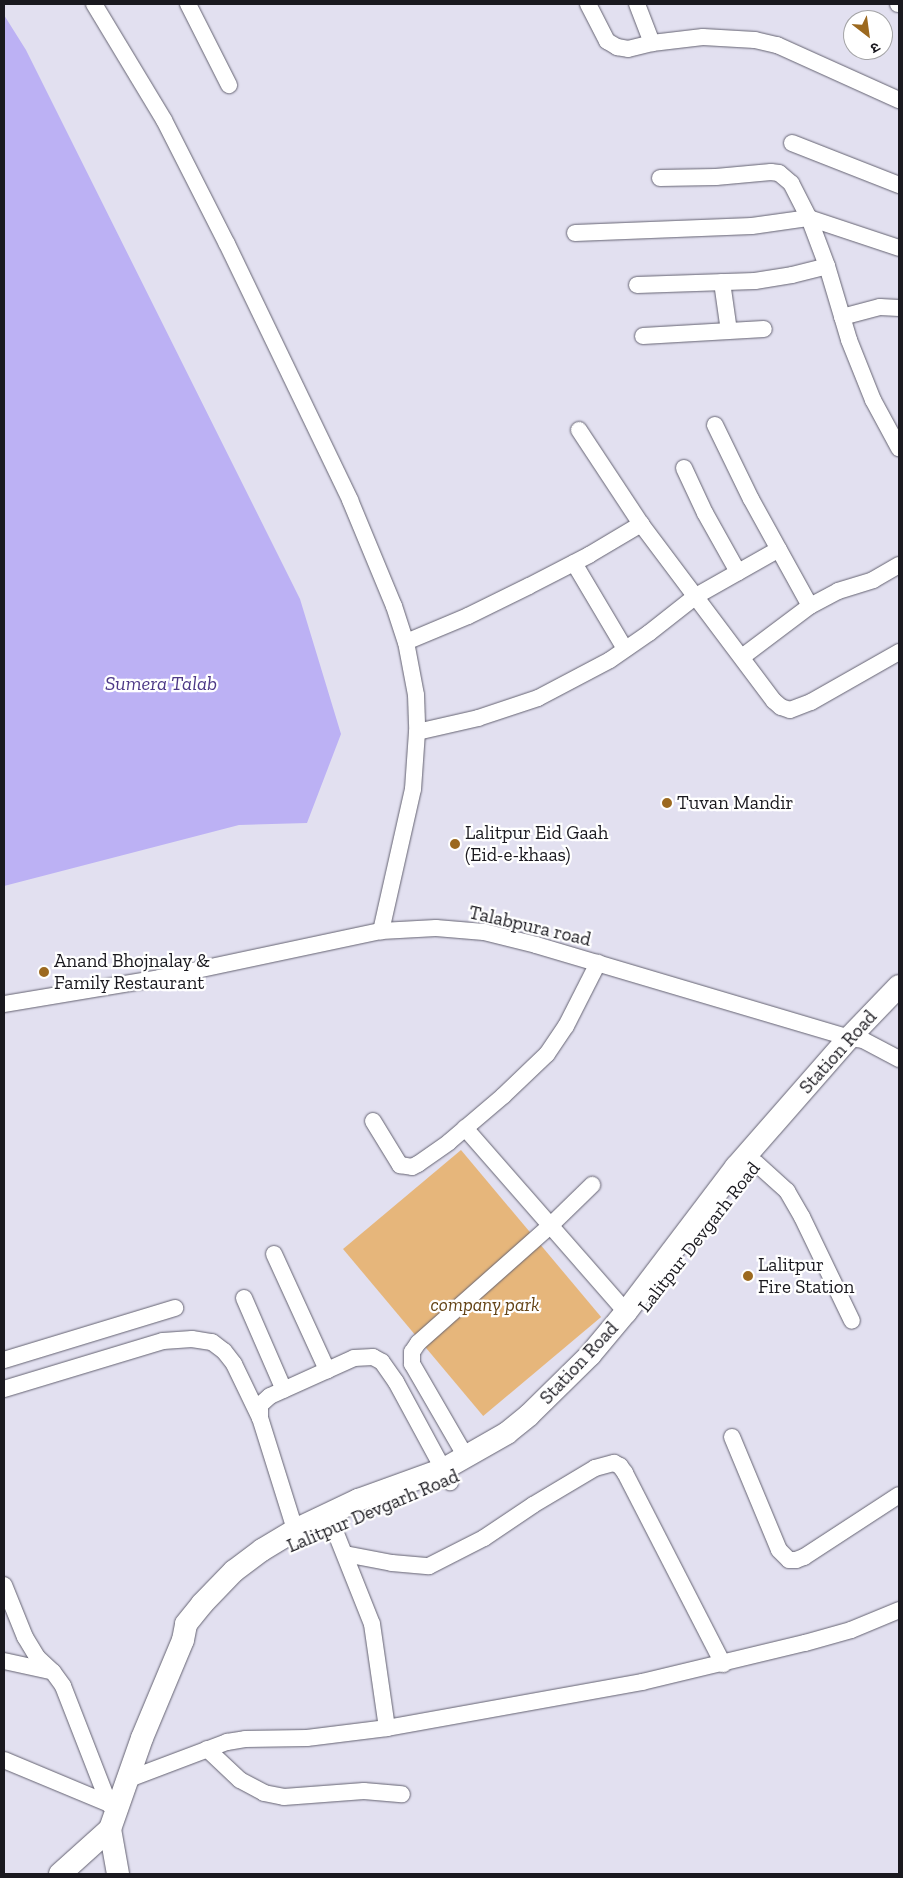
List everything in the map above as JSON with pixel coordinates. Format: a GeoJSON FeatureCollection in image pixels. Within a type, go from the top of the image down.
{"type":"FeatureCollection","features":[{"type":"Feature","properties":{"kind":"main road","name":"Station Road"},"geometry":{"type":"LineString","coordinates":[[297,1535],[358,1500],[447,1475],[466,1457],[507,1433],[529,1415],[590,1355],[626,1312],[736,1167],[856,1039],[899,986]]}},
{"type":"Feature","properties":{"kind":"main road","name":"Lalitpur Devgarh Road"},"geometry":{"type":"LineString","coordinates":[[129,1779],[142,1738],[183,1640],[196,1630],[207,1614],[249,1573],[297,1535],[333,1526],[520,1440],[568,1396],[634,1322],[756,1163],[856,1039],[899,1002]]}},
{"type":"Feature","properties":{"kind":"main road"},"geometry":{"type":"LineString","coordinates":[[60,1874],[112,1815],[129,1779]]}},
{"type":"Feature","properties":{"kind":"main road"},"geometry":{"type":"LineString","coordinates":[[112,1815],[118,1874]]}},
{"type":"Feature","properties":{"kind":"street"},"geometry":{"type":"LineString","coordinates":[[94,4],[164,120],[227,244],[350,500],[394,606],[406,642],[416,695],[417,732],[413,788],[381,931]]}},
{"type":"Feature","properties":{"kind":"street"},"geometry":{"type":"LineString","coordinates":[[188,4],[229,85]]}},
{"type":"Feature","properties":{"kind":"street"},"geometry":{"type":"LineString","coordinates":[[588,4],[607,41],[616,47],[628,49],[652,43],[720,38],[755,40],[777,45],[899,100]]}},
{"type":"Feature","properties":{"kind":"street"},"geometry":{"type":"LineString","coordinates":[[637,4],[652,43]]}},
{"type":"Feature","properties":{"kind":"street"},"geometry":{"type":"LineString","coordinates":[[792,143],[899,185]]}},
{"type":"Feature","properties":{"kind":"street"},"geometry":{"type":"LineString","coordinates":[[660,178],[716,177],[771,172],[779,173],[792,183],[809,218],[828,266],[842,317],[874,400],[899,448]]}},
{"type":"Feature","properties":{"kind":"street"},"geometry":{"type":"LineString","coordinates":[[575,233],[752,226],[809,218],[899,248]]}},
{"type":"Feature","properties":{"kind":"street"},"geometry":{"type":"LineString","coordinates":[[637,285],[774,278],[828,266]]}},
{"type":"Feature","properties":{"kind":"street"},"geometry":{"type":"LineString","coordinates":[[722,282],[729,331]]}},
{"type":"Feature","properties":{"kind":"street"},"geometry":{"type":"LineString","coordinates":[[842,317],[880,307],[899,308]]}},
{"type":"Feature","properties":{"kind":"street"},"geometry":{"type":"LineString","coordinates":[[643,336],[764,328]]}},
{"type":"Feature","properties":{"kind":"street"},"geometry":{"type":"LineString","coordinates":[[715,425],[810,606]]}},
{"type":"Feature","properties":{"kind":"street"},"geometry":{"type":"LineString","coordinates":[[579,430],[642,524],[774,701],[781,707],[790,710],[811,702],[899,652]]}},
{"type":"Feature","properties":{"kind":"street"},"geometry":{"type":"LineString","coordinates":[[684,468],[705,513],[738,572]]}},
{"type":"Feature","properties":{"kind":"street"},"geometry":{"type":"LineString","coordinates":[[406,642],[468,616],[574,563],[642,524]]}},
{"type":"Feature","properties":{"kind":"street"},"geometry":{"type":"LineString","coordinates":[[417,732],[478,718],[538,698],[625,649],[649,633],[696,596],[779,550]]}},
{"type":"Feature","properties":{"kind":"street"},"geometry":{"type":"LineString","coordinates":[[574,563],[625,649]]}},
{"type":"Feature","properties":{"kind":"street"},"geometry":{"type":"LineString","coordinates":[[742,658],[810,606],[838,591],[873,580],[899,565]]}},
{"type":"Feature","properties":{"kind":"street","name":"Talabpura road"},"geometry":{"type":"LineString","coordinates":[[4,1004],[159,978],[381,931],[436,928],[484,932],[598,963],[856,1039],[899,1059]]}},
{"type":"Feature","properties":{"kind":"street"},"geometry":{"type":"LineString","coordinates":[[373,1121],[400,1165],[406,1168],[418,1164],[465,1128],[547,1054],[566,1026],[598,963]]}},
{"type":"Feature","properties":{"kind":"street"},"geometry":{"type":"LineString","coordinates":[[465,1128],[626,1312]]}},
{"type":"Feature","properties":{"kind":"street"},"geometry":{"type":"LineString","coordinates":[[756,1163],[786,1191],[802,1217],[852,1321]]}},
{"type":"Feature","properties":{"kind":"street"},"geometry":{"type":"LineString","coordinates":[[466,1457],[412,1364],[412,1352],[418,1343],[550,1226],[592,1184]]}},
{"type":"Feature","properties":{"kind":"street"},"geometry":{"type":"LineString","coordinates":[[274,1254],[327,1370]]}},
{"type":"Feature","properties":{"kind":"street"},"geometry":{"type":"LineString","coordinates":[[244,1298],[284,1390]]}},
{"type":"Feature","properties":{"kind":"street"},"geometry":{"type":"LineString","coordinates":[[4,1360],[175,1308]]}},
{"type":"Feature","properties":{"kind":"street"},"geometry":{"type":"LineString","coordinates":[[4,1389],[163,1341],[192,1339],[212,1342],[224,1351],[234,1364],[260,1418],[297,1535]]}},
{"type":"Feature","properties":{"kind":"street"},"geometry":{"type":"LineString","coordinates":[[260,1418],[260,1405],[270,1396],[354,1358],[373,1357],[382,1362],[396,1382],[447,1475]]}},
{"type":"Feature","properties":{"kind":"street"},"geometry":{"type":"LineString","coordinates":[[732,1437],[779,1550],[789,1560],[804,1557],[899,1494]]}},
{"type":"Feature","properties":{"kind":"street"},"geometry":{"type":"LineString","coordinates":[[345,1554],[407,1565],[429,1566],[484,1538],[595,1468],[614,1463],[620,1466],[625,1473],[723,1664]]}},
{"type":"Feature","properties":{"kind":"street"},"geometry":{"type":"LineString","coordinates":[[333,1526],[372,1624],[387,1728]]}},
{"type":"Feature","properties":{"kind":"street"},"geometry":{"type":"LineString","coordinates":[[4,1585],[8,1609],[33,1650],[62,1686],[78,1722],[112,1815]]}},
{"type":"Feature","properties":{"kind":"street"},"geometry":{"type":"LineString","coordinates":[[129,1779],[227,1742],[245,1739],[307,1738],[387,1728],[642,1682],[723,1664],[851,1630],[899,1610]]}},
{"type":"Feature","properties":{"kind":"street"},"geometry":{"type":"LineString","coordinates":[[4,1661],[52,1672]]}},
{"type":"Feature","properties":{"kind":"street"},"geometry":{"type":"LineString","coordinates":[[207,1750],[240,1780],[264,1793],[284,1797],[364,1791],[402,1794]]}},
{"type":"Feature","properties":{"kind":"street"},"geometry":{"type":"LineString","coordinates":[[4,1760],[112,1815]]}},
{"type":"Feature","properties":{"kind":"green space","name":"company park"},"geometry":{"type":"Polygon","coordinates":[[[461,1150],[601,1317],[483,1416],[343,1249],[461,1150]]]}},
{"type":"Feature","properties":{"kind":"water","name":"Sumera Talab"},"geometry":{"type":"Polygon","coordinates":[[[4,15],[26,50],[300,599],[341,734],[307,823],[239,825],[4,886],[4,15]]]}},
{"type":"Feature","properties":{"kind":"place","name":"Tuvan Mandir"},"geometry":{"type":"Point","coordinates":[667,803]}},
{"type":"Feature","properties":{"kind":"place","name":"Lalitpur Eid Gaah (Eid-e-khaas)"},"geometry":{"type":"Point","coordinates":[455,844]}},
{"type":"Feature","properties":{"kind":"place","name":"Anand Bhojnalay & Family Restaurant"},"geometry":{"type":"Point","coordinates":[44,972]}},
{"type":"Feature","properties":{"kind":"place","name":"Lalitpur Fire Station"},"geometry":{"type":"Point","coordinates":[748,1276]}}]}
